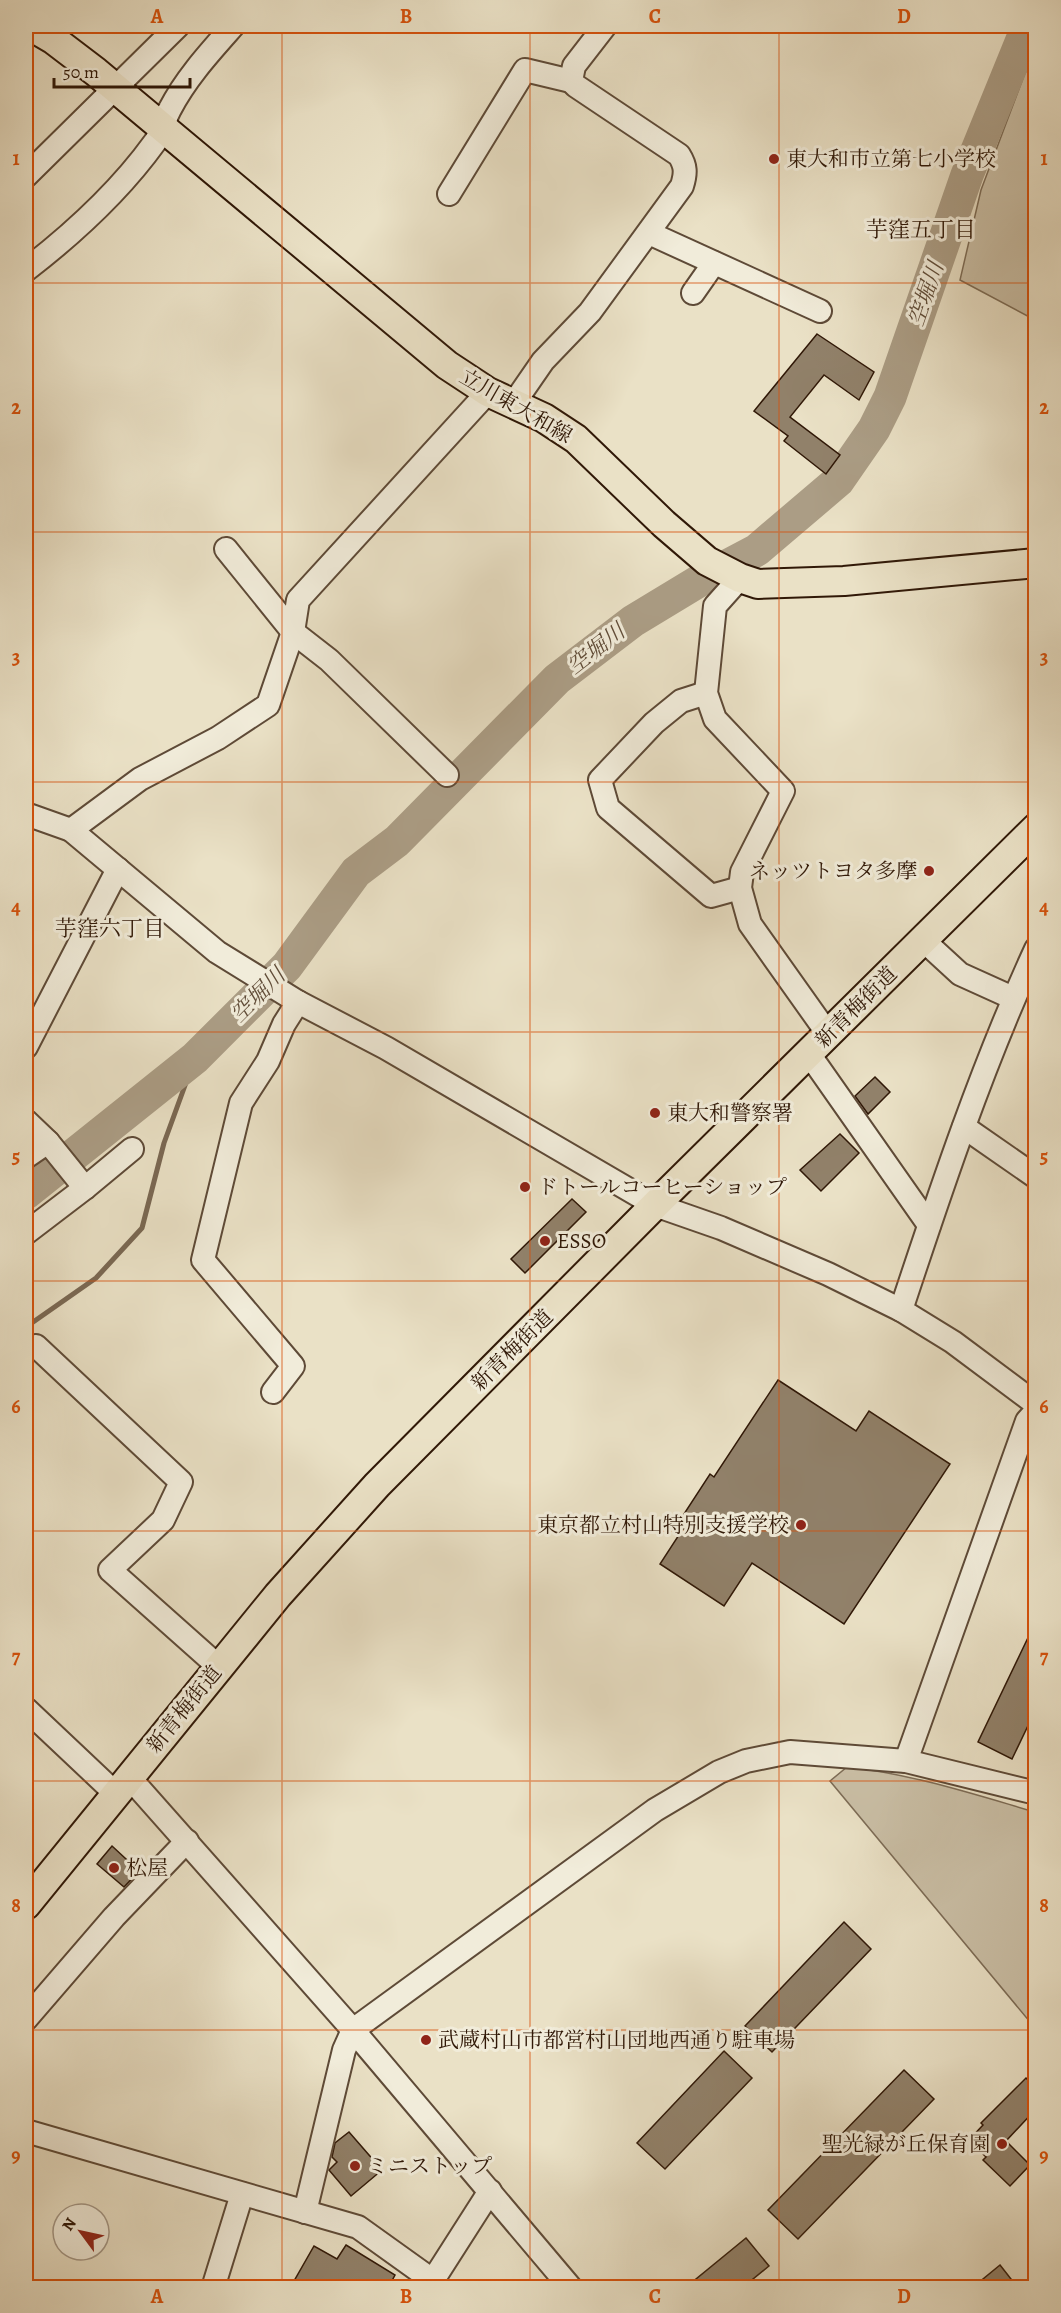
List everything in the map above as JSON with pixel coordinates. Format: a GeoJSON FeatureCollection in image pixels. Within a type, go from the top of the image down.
{"type":"FeatureCollection","features":[{"type":"Feature","properties":{"kind":"main road","name":"立川東大和線"},"geometry":{"type":"LineString","coordinates":[[33,26],[76,56],[447,365],[488,392],[544,418],[576,440],[664,524],[707,561],[740,578],[758,584],[844,581],[1035,563]]}},
{"type":"Feature","properties":{"kind":"main road","name":"新青梅街道"},"geometry":{"type":"LineString","coordinates":[[26,1905],[278,1595],[376,1485],[1035,828]]}},
{"type":"Feature","properties":{"kind":"street"},"geometry":{"type":"LineString","coordinates":[[26,176],[178,26]]}},
{"type":"Feature","properties":{"kind":"street"},"geometry":{"type":"LineString","coordinates":[[26,270],[97,212],[165,129],[168,111],[199,64],[233,26]]}},
{"type":"Feature","properties":{"kind":"street"},"geometry":{"type":"LineString","coordinates":[[571,81],[574,66],[605,26]]}},
{"type":"Feature","properties":{"kind":"street"},"geometry":{"type":"LineString","coordinates":[[449,194],[525,70],[571,81],[679,155],[684,163],[685,175],[682,186],[649,233],[590,312],[543,361],[514,403]]}},
{"type":"Feature","properties":{"kind":"street"},"geometry":{"type":"LineString","coordinates":[[649,233],[820,311]]}},
{"type":"Feature","properties":{"kind":"street"},"geometry":{"type":"LineString","coordinates":[[693,293],[714,263]]}},
{"type":"Feature","properties":{"kind":"street"},"geometry":{"type":"LineString","coordinates":[[71,830],[140,779],[218,738],[268,705],[292,632],[298,600],[488,392]]}},
{"type":"Feature","properties":{"kind":"street"},"geometry":{"type":"LineString","coordinates":[[226,549],[292,632],[329,660],[447,775]]}},
{"type":"Feature","properties":{"kind":"street"},"geometry":{"type":"LineString","coordinates":[[740,578],[716,606],[706,693],[715,718],[783,791],[742,872],[740,888],[750,924],[828,1034]]}},
{"type":"Feature","properties":{"kind":"street"},"geometry":{"type":"LineString","coordinates":[[706,693],[681,701],[654,723],[600,780],[608,808],[711,896],[740,888]]}},
{"type":"Feature","properties":{"kind":"street"},"geometry":{"type":"LineString","coordinates":[[26,813],[71,830],[217,952],[291,998],[386,1048],[655,1205],[742,1237],[828,1274],[901,1310],[952,1342],[1035,1404]]}},
{"type":"Feature","properties":{"kind":"street"},"geometry":{"type":"LineString","coordinates":[[26,1047],[118,869]]}},
{"type":"Feature","properties":{"kind":"street"},"geometry":{"type":"LineString","coordinates":[[922,940],[960,974],[1013,998]]}},
{"type":"Feature","properties":{"kind":"street"},"geometry":{"type":"LineString","coordinates":[[901,1310],[964,1127],[1013,998],[1035,949]]}},
{"type":"Feature","properties":{"kind":"street"},"geometry":{"type":"LineString","coordinates":[[273,1392],[293,1366],[202,1260],[241,1103],[268,1061],[284,1024],[291,998]]}},
{"type":"Feature","properties":{"kind":"street"},"geometry":{"type":"LineString","coordinates":[[808,1054],[929,1225]]}},
{"type":"Feature","properties":{"kind":"street"},"geometry":{"type":"LineString","coordinates":[[26,1121],[48,1142],[85,1188]]}},
{"type":"Feature","properties":{"kind":"street"},"geometry":{"type":"LineString","coordinates":[[964,1127],[1035,1177]]}},
{"type":"Feature","properties":{"kind":"street"},"geometry":{"type":"LineString","coordinates":[[26,1157],[48,1142]]}},
{"type":"Feature","properties":{"kind":"street"},"geometry":{"type":"LineString","coordinates":[[26,1233],[132,1149]]}},
{"type":"Feature","properties":{"kind":"street"},"geometry":{"type":"LineString","coordinates":[[36,1346],[181,1482],[163,1520],[110,1570],[219,1667]]}},
{"type":"Feature","properties":{"kind":"street"},"geometry":{"type":"LineString","coordinates":[[906,1761],[1027,1422],[1035,1411]]}},
{"type":"Feature","properties":{"kind":"street"},"geometry":{"type":"LineString","coordinates":[[26,1709],[122,1785],[186,1841],[353,2030],[571,2288]]}},
{"type":"Feature","properties":{"kind":"street"},"geometry":{"type":"LineString","coordinates":[[305,2212],[344,2050],[353,2030],[655,1810],[719,1772],[746,1761],[790,1752],[906,1761],[1035,1793]]}},
{"type":"Feature","properties":{"kind":"street"},"geometry":{"type":"LineString","coordinates":[[26,2019],[114,1917],[186,1841]]}},
{"type":"Feature","properties":{"kind":"street"},"geometry":{"type":"LineString","coordinates":[[26,2131],[358,2227],[430,2284],[490,2191]]}},
{"type":"Feature","properties":{"kind":"street"},"geometry":{"type":"LineString","coordinates":[[213,2288],[242,2194]]}},
{"type":"Feature","properties":{"kind":"shaded area"},"geometry":{"type":"Polygon","coordinates":[[[1035,59],[1035,320],[960,280],[981,190],[1025,73],[1035,59]]]}},
{"type":"Feature","properties":{"kind":"shaded area"},"geometry":{"type":"Polygon","coordinates":[[[847,1767],[895,1774],[1035,1812],[1035,2028],[830,1781],[847,1767]]]}},
{"type":"Feature","properties":{"kind":"building"},"geometry":{"type":"Polygon","coordinates":[[[817,334],[874,372],[859,400],[824,375],[790,417],[840,455],[826,474],[784,441],[788,436],[754,411],[817,334]]]}},
{"type":"Feature","properties":{"kind":"building"},"geometry":{"type":"Polygon","coordinates":[[[875,1077],[890,1092],[868,1114],[855,1096],[875,1077]]]}},
{"type":"Feature","properties":{"kind":"building"},"geometry":{"type":"Polygon","coordinates":[[[840,1134],[859,1153],[821,1191],[800,1170],[840,1134]]]}},
{"type":"Feature","properties":{"kind":"building"},"geometry":{"type":"Polygon","coordinates":[[[572,1199],[586,1212],[525,1273],[511,1259],[572,1199]]]}},
{"type":"Feature","properties":{"kind":"building"},"geometry":{"type":"Polygon","coordinates":[[[778,1380],[856,1431],[869,1411],[950,1464],[844,1624],[752,1563],[724,1606],[660,1564],[688,1521],[682,1517],[710,1474],[714,1477],[778,1380]]]}},
{"type":"Feature","properties":{"kind":"building"},"geometry":{"type":"Polygon","coordinates":[[[1035,1623],[1035,1711],[1012,1759],[978,1742],[1035,1623]]]}},
{"type":"Feature","properties":{"kind":"building"},"geometry":{"type":"Polygon","coordinates":[[[112,1846],[139,1871],[124,1887],[97,1864],[112,1846]]]}},
{"type":"Feature","properties":{"kind":"building"},"geometry":{"type":"Polygon","coordinates":[[[844,1922],[871,1949],[772,2052],[745,2026],[844,1922]]]}},
{"type":"Feature","properties":{"kind":"building"},"geometry":{"type":"Polygon","coordinates":[[[724,2051],[752,2078],[665,2169],[637,2143],[724,2051]]]}},
{"type":"Feature","properties":{"kind":"building"},"geometry":{"type":"Polygon","coordinates":[[[904,2070],[934,2099],[798,2239],[768,2210],[904,2070]]]}},
{"type":"Feature","properties":{"kind":"building"},"geometry":{"type":"Polygon","coordinates":[[[1026,2078],[1035,2087],[1035,2110],[1006,2141],[1030,2165],[1010,2186],[983,2160],[986,2157],[969,2140],[983,2125],[981,2123],[1026,2078]]]}},
{"type":"Feature","properties":{"kind":"building","name":"ミニストップ"},"geometry":{"type":"Polygon","coordinates":[[[349,2132],[382,2170],[351,2196],[329,2170],[337,2162],[332,2157],[335,2143],[349,2132]]]}},
{"type":"Feature","properties":{"kind":"building"},"geometry":{"type":"Polygon","coordinates":[[[746,2238],[769,2266],[742,2288],[685,2288],[746,2238]]]}},
{"type":"Feature","properties":{"kind":"building"},"geometry":{"type":"Polygon","coordinates":[[[346,2245],[395,2275],[388,2288],[290,2288],[314,2246],[337,2259],[346,2245]]]}},
{"type":"Feature","properties":{"kind":"building"},"geometry":{"type":"Polygon","coordinates":[[[1000,2265],[1018,2288],[972,2288],[1000,2265]]]}},
{"type":"Feature","properties":{"kind":"waterway","name":"空堀川"},"geometry":{"type":"LineString","coordinates":[[26,1193],[195,1058],[287,966],[356,872],[397,841],[557,679],[633,621],[704,578],[757,550],[838,481],[874,429],[890,397],[967,175],[1022,40],[1030,26]]}},
{"type":"Feature","properties":{"kind":"waterway"},"geometry":{"type":"LineString","coordinates":[[26,1327],[96,1278],[142,1228],[164,1143],[195,1058]]}},
{"type":"Feature","properties":{"kind":"place","name":"東大和市立第七小学校"},"geometry":{"type":"Point","coordinates":[774,159]}},
{"type":"Feature","properties":{"kind":"place","name":"ネッツトヨタ多摩"},"geometry":{"type":"Point","coordinates":[929,871]}},
{"type":"Feature","properties":{"kind":"place","name":"東大和警察署"},"geometry":{"type":"Point","coordinates":[655,1113]}},
{"type":"Feature","properties":{"kind":"place","name":"ドトールコーヒーショップ"},"geometry":{"type":"Point","coordinates":[525,1187]}},
{"type":"Feature","properties":{"kind":"place","name":"ESSO"},"geometry":{"type":"Point","coordinates":[545,1241]}},
{"type":"Feature","properties":{"kind":"place","name":"東京都立村山特別支援学校"},"geometry":{"type":"Point","coordinates":[801,1525]}},
{"type":"Feature","properties":{"kind":"place","name":"松屋"},"geometry":{"type":"Point","coordinates":[114,1868]}},
{"type":"Feature","properties":{"kind":"place","name":"武蔵村山市都営村山団地西通り駐車場"},"geometry":{"type":"Point","coordinates":[426,2040]}},
{"type":"Feature","properties":{"kind":"place","name":"聖光緑が丘保育園"},"geometry":{"type":"Point","coordinates":[1002,2144]}},
{"type":"Feature","properties":{"kind":"place","name":"ミニストップ"},"geometry":{"type":"Point","coordinates":[355,2166]}},
{"type":"Feature","properties":{"kind":"district","name":"芋窪五丁目"},"geometry":{"type":"Point","coordinates":[921,230]}},
{"type":"Feature","properties":{"kind":"district","name":"芋窪六丁目"},"geometry":{"type":"Point","coordinates":[110,929]}}]}
